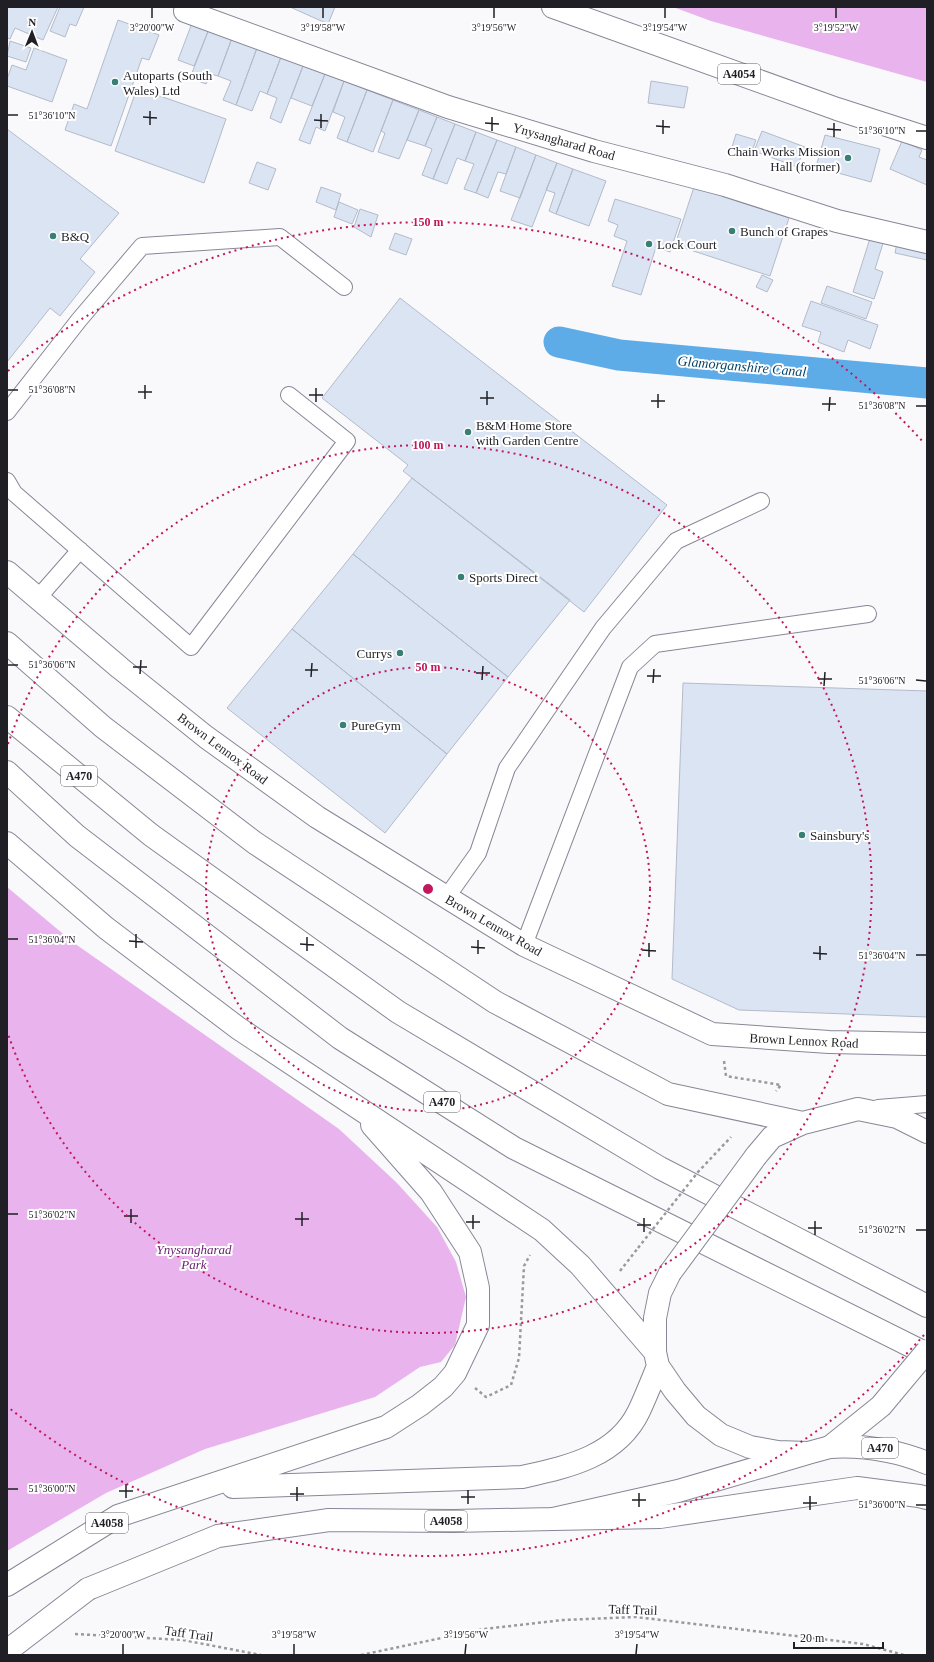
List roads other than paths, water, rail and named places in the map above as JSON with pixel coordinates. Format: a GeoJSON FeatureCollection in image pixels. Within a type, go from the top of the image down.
{"type":"FeatureCollection","features":[{"type":"Feature","properties":{"kind":"main road","name":"A4054"},"geometry":{"type":"LineString","coordinates":[[553,7],[837,109],[927,138]]}},
{"type":"Feature","properties":{"kind":"main road","name":"Ynysangharad Road"},"geometry":{"type":"LineString","coordinates":[[185,11],[448,107],[594,151],[725,185],[837,221],[927,242]]}},
{"type":"Feature","properties":{"kind":"main road","name":"Brown Lennox Road"},"geometry":{"type":"LineString","coordinates":[[7,572],[37,599],[206,737],[317,817],[524,945],[712,1034],[829,1042],[927,1044]]}},
{"type":"Feature","properties":{"kind":"main road"},"geometry":{"type":"LineString","coordinates":[[7,643],[103,727],[256,843],[495,1002],[668,1094],[803,1123]]}},
{"type":"Feature","properties":{"kind":"main road","name":"A470"},"geometry":{"type":"LineString","coordinates":[[7,717],[151,835],[398,1012],[660,1168],[927,1306]]}},
{"type":"Feature","properties":{"kind":"main road","name":"A470"},"geometry":{"type":"LineString","coordinates":[[7,772],[77,836],[340,1038],[508,1144],[927,1352]]}},
{"type":"Feature","properties":{"kind":"main road"},"geometry":{"type":"LineString","coordinates":[[7,843],[106,928],[219,1014],[542,1230],[580,1265],[656,1359],[675,1391],[696,1416],[721,1435],[750,1447],[778,1452],[808,1453],[830,1447],[881,1406],[927,1352]]}},
{"type":"Feature","properties":{"kind":"main road"},"geometry":{"type":"LineString","coordinates":[[204,1489],[386,1427],[420,1405],[443,1386],[455,1373],[478,1325],[478,1288],[470,1252],[431,1192],[353,1103]]}},
{"type":"Feature","properties":{"kind":"main road"},"geometry":{"type":"LineString","coordinates":[[656,1359],[656,1318],[660,1293],[670,1273],[756,1156],[772,1137],[803,1123],[858,1109],[897,1116],[927,1132]]}},
{"type":"Feature","properties":{"kind":"main road","name":"A4058"},"geometry":{"type":"LineString","coordinates":[[12,1580],[118,1516],[204,1489],[289,1484],[522,1477],[563,1468],[597,1456],[620,1438],[638,1412],[656,1359]]}},
{"type":"Feature","properties":{"kind":"main road","name":"A470"},"geometry":{"type":"LineString","coordinates":[[830,1447],[856,1446],[881,1448],[904,1453],[927,1463]]}},
{"type":"Feature","properties":{"kind":"main road","name":"A4058"},"geometry":{"type":"LineString","coordinates":[[7,1651],[88,1589],[218,1536],[329,1520],[453,1521],[553,1519],[678,1492],[808,1453]]}},
{"type":"Feature","properties":{"kind":"main road"},"geometry":{"type":"LineString","coordinates":[[553,1519],[660,1517],[857,1488],[927,1498]]}},
{"type":"Feature","properties":{"kind":"lane"},"geometry":{"type":"LineString","coordinates":[[7,412],[79,320],[142,246],[280,237],[344,287]]}},
{"type":"Feature","properties":{"kind":"lane"},"geometry":{"type":"LineString","coordinates":[[7,481],[14,493],[191,647],[348,441],[288,395]]}},
{"type":"Feature","properties":{"kind":"lane"},"geometry":{"type":"LineString","coordinates":[[446,898],[478,853],[506,768],[603,628],[676,540],[761,502]]}},
{"type":"Feature","properties":{"kind":"lane"},"geometry":{"type":"LineString","coordinates":[[37,599],[80,550]]}},
{"type":"Feature","properties":{"kind":"lane"},"geometry":{"type":"LineString","coordinates":[[524,945],[630,667],[655,644],[868,614]]}},
{"type":"Feature","properties":{"kind":"lane"},"geometry":{"type":"LineString","coordinates":[[858,1109],[927,1104]]}},
{"type":"Feature","properties":{"kind":"waterway","name":"Glamorganshire Canal"},"geometry":{"type":"LineString","coordinates":[[559,342],[619,355],[927,383]]}},
{"type":"Feature","properties":{"kind":"place","name":"Autoparts (South Wales) Ltd"},"geometry":{"type":"Point","coordinates":[115,82]}},
{"type":"Feature","properties":{"kind":"place","name":"Chain Works Mission Hall (former)"},"geometry":{"type":"Point","coordinates":[848,158]}},
{"type":"Feature","properties":{"kind":"place","name":"Bunch of Grapes"},"geometry":{"type":"Point","coordinates":[732,231]}},
{"type":"Feature","properties":{"kind":"place","name":"B&Q"},"geometry":{"type":"Point","coordinates":[53,236]}},
{"type":"Feature","properties":{"kind":"place","name":"Lock Court"},"geometry":{"type":"Point","coordinates":[649,244]}},
{"type":"Feature","properties":{"kind":"place","name":"B&M Home Store with Garden Centre"},"geometry":{"type":"Point","coordinates":[468,432]}},
{"type":"Feature","properties":{"kind":"place","name":"Sports Direct"},"geometry":{"type":"Point","coordinates":[461,577]}},
{"type":"Feature","properties":{"kind":"place","name":"Currys"},"geometry":{"type":"Point","coordinates":[400,653]}},
{"type":"Feature","properties":{"kind":"place","name":"PureGym"},"geometry":{"type":"Point","coordinates":[343,725]}},
{"type":"Feature","properties":{"kind":"place","name":"Sainsbury's"},"geometry":{"type":"Point","coordinates":[802,835]}},
{"type":"Feature","properties":{"kind":"park label","name":"Ynysangharad Park"},"geometry":{"type":"Point","coordinates":[194,1256]}}]}
